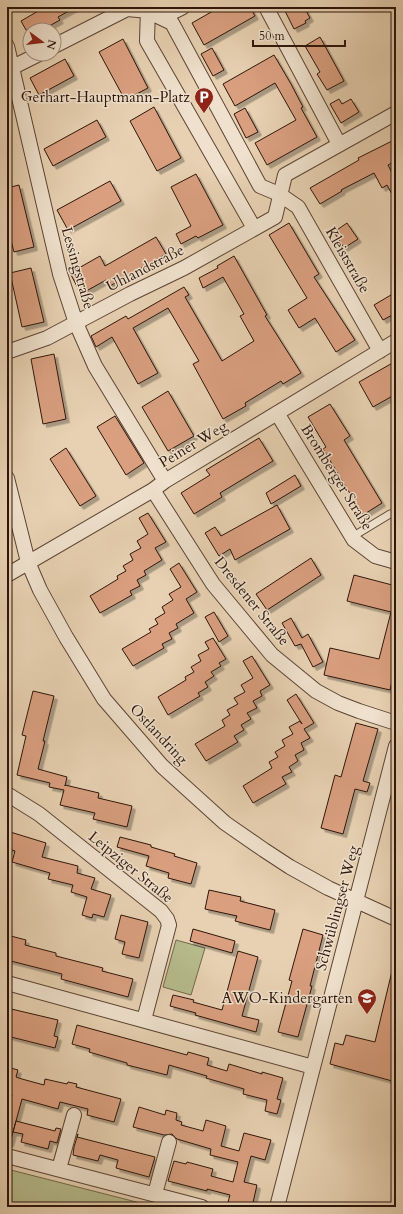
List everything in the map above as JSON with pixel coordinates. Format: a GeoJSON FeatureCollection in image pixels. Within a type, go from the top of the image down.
{"type":"FeatureCollection","features":[{"type":"Feature","properties":{"kind":"street"},"geometry":{"type":"LineString","coordinates":[[62,42],[128,9],[148,9],[171,13],[184,7]]}},
{"type":"Feature","properties":{"kind":"street"},"geometry":{"type":"LineString","coordinates":[[266,7],[339,144]]}},
{"type":"Feature","properties":{"kind":"street"},"geometry":{"type":"LineString","coordinates":[[148,9],[172,23],[260,186],[279,194],[285,175],[396,114]]}},
{"type":"Feature","properties":{"kind":"street"},"geometry":{"type":"LineString","coordinates":[[148,9],[147,41],[254,228]]}},
{"type":"Feature","properties":{"kind":"street","name":"Lessingstraße"},"geometry":{"type":"LineString","coordinates":[[7,46],[10,69],[60,274],[76,323],[95,366],[165,481]]}},
{"type":"Feature","properties":{"kind":"street"},"geometry":{"type":"LineString","coordinates":[[10,69],[24,62]]}},
{"type":"Feature","properties":{"kind":"street","name":"Uhlandstraße"},"geometry":{"type":"LineString","coordinates":[[7,352],[47,338],[130,294],[184,268],[275,217],[279,194]]}},
{"type":"Feature","properties":{"kind":"street","name":"Kleiststraße"},"geometry":{"type":"LineString","coordinates":[[279,194],[298,207],[380,351]]}},
{"type":"Feature","properties":{"kind":"street","name":"Peiner Weg"},"geometry":{"type":"LineString","coordinates":[[7,575],[153,490],[165,481],[396,341]]}},
{"type":"Feature","properties":{"kind":"street","name":"Bromberger Straße"},"geometry":{"type":"LineString","coordinates":[[277,413],[354,540],[375,556],[396,562]]}},
{"type":"Feature","properties":{"kind":"street","name":"Ostlandring"},"geometry":{"type":"LineString","coordinates":[[7,478],[28,562],[40,590],[66,637],[104,699],[162,766],[225,823],[290,867],[328,888],[396,919]]}},
{"type":"Feature","properties":{"kind":"street","name":"Dresdener Straße"},"geometry":{"type":"LineString","coordinates":[[153,490],[213,584],[272,655],[316,691],[338,703],[396,723]]}},
{"type":"Feature","properties":{"kind":"street","name":"Schwüblingser Weg"},"geometry":{"type":"LineString","coordinates":[[277,1207],[357,902],[396,746]]}},
{"type":"Feature","properties":{"kind":"street","name":"Leipziger Straße"},"geometry":{"type":"LineString","coordinates":[[7,794],[39,814],[161,911],[167,919],[168,925],[144,1020]]}},
{"type":"Feature","properties":{"kind":"street"},"geometry":{"type":"LineString","coordinates":[[7,983],[313,1068]]}},
{"type":"Feature","properties":{"kind":"street"},"geometry":{"type":"LineString","coordinates":[[59,1169],[74,1115]]}},
{"type":"Feature","properties":{"kind":"street"},"geometry":{"type":"LineString","coordinates":[[155,1194],[169,1142]]}},
{"type":"Feature","properties":{"kind":"street"},"geometry":{"type":"LineString","coordinates":[[7,1156],[202,1207]]}},
{"type":"Feature","properties":{"kind":"lane"},"geometry":{"type":"LineString","coordinates":[[352,537],[390,514]]}},
{"type":"Feature","properties":{"kind":"green space"},"geometry":{"type":"Polygon","coordinates":[[[176,940],[205,948],[191,995],[163,987],[176,940]]]}},
{"type":"Feature","properties":{"kind":"green space"},"geometry":{"type":"Polygon","coordinates":[[[7,1169],[156,1207],[14,1207],[7,1205],[7,1169]]]}},
{"type":"Feature","properties":{"kind":"building"},"geometry":{"type":"Polygon","coordinates":[[[45,7],[76,7],[58,17],[60,20],[56,22],[22,23],[21,21],[45,7]]]}},
{"type":"Feature","properties":{"kind":"building"},"geometry":{"type":"Polygon","coordinates":[[[220,7],[250,7],[255,16],[204,45],[192,23],[220,7]]]}},
{"type":"Feature","properties":{"kind":"building"},"geometry":{"type":"Polygon","coordinates":[[[283,7],[304,7],[310,18],[305,21],[306,23],[294,29],[283,7]]]}},
{"type":"Feature","properties":{"kind":"building"},"geometry":{"type":"Polygon","coordinates":[[[320,37],[344,81],[327,90],[317,74],[320,72],[305,46],[320,37]]]}},
{"type":"Feature","properties":{"kind":"building"},"geometry":{"type":"Polygon","coordinates":[[[123,39],[148,88],[125,100],[99,52],[123,39]]]}},
{"type":"Feature","properties":{"kind":"building"},"geometry":{"type":"Polygon","coordinates":[[[212,48],[224,70],[213,76],[201,54],[212,48]]]}},
{"type":"Feature","properties":{"kind":"building"},"geometry":{"type":"Polygon","coordinates":[[[274,55],[291,84],[303,107],[301,108],[317,137],[267,165],[255,143],[296,120],[275,83],[235,106],[223,84],[274,55]]]}},
{"type":"Feature","properties":{"kind":"building"},"geometry":{"type":"Polygon","coordinates":[[[65,59],[74,76],[39,95],[30,78],[62,62],[65,59]]]}},
{"type":"Feature","properties":{"kind":"building"},"geometry":{"type":"Polygon","coordinates":[[[339,99],[342,104],[351,99],[359,112],[341,123],[330,104],[339,99]]]}},
{"type":"Feature","properties":{"kind":"building"},"geometry":{"type":"Polygon","coordinates":[[[154,107],[181,158],[157,171],[130,121],[154,107]]]}},
{"type":"Feature","properties":{"kind":"building"},"geometry":{"type":"Polygon","coordinates":[[[245,108],[258,132],[246,138],[234,114],[245,108]]]}},
{"type":"Feature","properties":{"kind":"building"},"geometry":{"type":"Polygon","coordinates":[[[97,120],[106,137],[53,166],[44,149],[97,120]]]}},
{"type":"Feature","properties":{"kind":"building"},"geometry":{"type":"Polygon","coordinates":[[[396,139],[396,161],[388,165],[396,181],[396,202],[387,185],[382,188],[374,173],[341,190],[342,191],[320,204],[310,188],[359,160],[358,158],[396,139]]]}},
{"type":"Feature","properties":{"kind":"building"},"geometry":{"type":"Polygon","coordinates":[[[196,174],[223,225],[198,238],[196,236],[181,244],[176,234],[191,226],[171,187],[196,174]]]}},
{"type":"Feature","properties":{"kind":"building"},"geometry":{"type":"Polygon","coordinates":[[[110,181],[121,201],[68,230],[57,210],[110,181]]]}},
{"type":"Feature","properties":{"kind":"building"},"geometry":{"type":"Polygon","coordinates":[[[19,185],[34,247],[14,252],[7,225],[7,188],[19,185]]]}},
{"type":"Feature","properties":{"kind":"building"},"geometry":{"type":"Polygon","coordinates":[[[289,223],[319,274],[314,277],[355,340],[336,352],[315,318],[299,328],[288,310],[307,298],[269,235],[289,223]]]}},
{"type":"Feature","properties":{"kind":"building"},"geometry":{"type":"Polygon","coordinates":[[[347,223],[358,239],[344,248],[334,232],[347,223]]]}},
{"type":"Feature","properties":{"kind":"building"},"geometry":{"type":"Polygon","coordinates":[[[156,237],[166,254],[110,286],[106,280],[81,294],[70,273],[100,256],[105,266],[156,237]]]}},
{"type":"Feature","properties":{"kind":"building"},"geometry":{"type":"Polygon","coordinates":[[[234,256],[267,315],[265,316],[301,373],[283,384],[281,381],[245,403],[246,406],[223,419],[193,364],[199,361],[168,308],[133,328],[158,373],[138,384],[112,337],[96,347],[91,336],[126,316],[128,319],[184,287],[189,295],[185,297],[222,361],[254,341],[240,316],[244,314],[223,277],[203,288],[199,278],[218,268],[217,266],[234,256]]]}},
{"type":"Feature","properties":{"kind":"building"},"geometry":{"type":"Polygon","coordinates":[[[31,268],[44,322],[22,327],[10,273],[31,268]]]}},
{"type":"Feature","properties":{"kind":"building"},"geometry":{"type":"Polygon","coordinates":[[[396,292],[396,313],[383,320],[374,305],[396,292]]]}},
{"type":"Feature","properties":{"kind":"building"},"geometry":{"type":"Polygon","coordinates":[[[54,354],[66,419],[43,424],[31,359],[54,354]]]}},
{"type":"Feature","properties":{"kind":"building"},"geometry":{"type":"Polygon","coordinates":[[[396,361],[396,394],[373,407],[359,382],[396,361]]]}},
{"type":"Feature","properties":{"kind":"building"},"geometry":{"type":"Polygon","coordinates":[[[168,391],[194,436],[168,451],[142,407],[168,391]]]}},
{"type":"Feature","properties":{"kind":"building"},"geometry":{"type":"Polygon","coordinates":[[[330,404],[350,436],[344,440],[382,503],[363,515],[323,449],[326,447],[308,417],[330,404]]]}},
{"type":"Feature","properties":{"kind":"building"},"geometry":{"type":"Polygon","coordinates":[[[115,416],[144,463],[126,475],[97,427],[115,416]]]}},
{"type":"Feature","properties":{"kind":"building"},"geometry":{"type":"Polygon","coordinates":[[[259,438],[273,461],[220,493],[222,497],[194,514],[181,493],[210,475],[206,470],[259,438]]]}},
{"type":"Feature","properties":{"kind":"building"},"geometry":{"type":"Polygon","coordinates":[[[66,448],[96,496],[80,506],[50,459],[66,448]]]}},
{"type":"Feature","properties":{"kind":"building"},"geometry":{"type":"Polygon","coordinates":[[[295,475],[301,486],[271,504],[266,493],[295,475]]]}},
{"type":"Feature","properties":{"kind":"building"},"geometry":{"type":"Polygon","coordinates":[[[277,505],[290,529],[235,560],[230,549],[219,556],[205,533],[215,527],[221,536],[277,505]]]}},
{"type":"Feature","properties":{"kind":"building"},"geometry":{"type":"Polygon","coordinates":[[[148,513],[166,542],[155,548],[162,560],[144,571],[146,575],[137,580],[140,586],[130,591],[132,595],[100,613],[90,596],[118,579],[117,576],[126,571],[123,566],[133,560],[130,554],[141,548],[137,541],[148,534],[139,518],[148,513]]]}},
{"type":"Feature","properties":{"kind":"building"},"geometry":{"type":"Polygon","coordinates":[[[311,558],[321,575],[267,610],[256,594],[311,558]]]}},
{"type":"Feature","properties":{"kind":"building"},"geometry":{"type":"Polygon","coordinates":[[[179,563],[197,592],[186,599],[194,613],[176,624],[178,628],[169,633],[172,639],[162,644],[164,648],[133,666],[122,649],[151,632],[149,629],[158,624],[155,619],[165,613],[162,607],[173,600],[169,594],[181,587],[170,569],[179,563]]]}},
{"type":"Feature","properties":{"kind":"building"},"geometry":{"type":"Polygon","coordinates":[[[354,575],[396,586],[396,654],[394,662],[396,663],[390,690],[324,675],[330,648],[379,659],[391,612],[347,601],[354,575]]]}},
{"type":"Feature","properties":{"kind":"building"},"geometry":{"type":"Polygon","coordinates":[[[214,612],[228,636],[219,642],[205,617],[214,612]]]}},
{"type":"Feature","properties":{"kind":"building"},"geometry":{"type":"Polygon","coordinates":[[[291,618],[302,638],[308,634],[323,662],[313,667],[301,644],[295,646],[282,623],[291,618]]]}},
{"type":"Feature","properties":{"kind":"building"},"geometry":{"type":"Polygon","coordinates":[[[213,638],[226,659],[219,663],[221,666],[211,672],[214,676],[205,682],[208,687],[198,693],[200,696],[168,715],[158,697],[186,680],[185,677],[194,672],[191,667],[201,661],[198,655],[209,649],[205,642],[213,638]]]}},
{"type":"Feature","properties":{"kind":"building"},"geometry":{"type":"Polygon","coordinates":[[[252,656],[270,685],[260,691],[262,696],[253,701],[257,708],[247,713],[251,719],[241,725],[244,730],[234,736],[238,742],[206,761],[195,744],[225,726],[222,720],[230,715],[227,710],[238,704],[234,698],[245,692],[241,685],[253,678],[243,661],[252,656]]]}},
{"type":"Feature","properties":{"kind":"building"},"geometry":{"type":"Polygon","coordinates":[[[33,691],[54,696],[38,769],[67,777],[65,785],[99,793],[98,798],[132,806],[127,827],[93,819],[95,813],[60,805],[64,790],[49,787],[50,783],[17,775],[26,736],[22,735],[33,691]]]}},
{"type":"Feature","properties":{"kind":"building"},"geometry":{"type":"Polygon","coordinates":[[[296,694],[314,723],[304,729],[310,738],[301,743],[304,750],[295,755],[298,761],[289,767],[292,772],[282,777],[286,784],[253,803],[243,786],[272,768],[269,762],[278,757],[275,752],[285,746],[282,740],[293,734],[289,727],[300,721],[302,724],[287,700],[296,694]]]}},
{"type":"Feature","properties":{"kind":"building"},"geometry":{"type":"Polygon","coordinates":[[[356,723],[378,729],[363,781],[370,783],[367,792],[355,789],[343,834],[321,828],[335,775],[341,777],[356,723]]]}},
{"type":"Feature","properties":{"kind":"building"},"geometry":{"type":"Polygon","coordinates":[[[7,831],[46,843],[42,857],[78,866],[77,873],[95,878],[91,889],[111,895],[104,917],[93,914],[92,918],[82,915],[87,897],[71,892],[73,885],[48,879],[50,873],[12,862],[15,851],[7,848],[7,831]]]}},
{"type":"Feature","properties":{"kind":"building"},"geometry":{"type":"Polygon","coordinates":[[[120,837],[151,845],[151,847],[175,854],[174,856],[197,863],[191,884],[168,878],[169,873],[146,866],[149,856],[117,847],[120,837]]]}},
{"type":"Feature","properties":{"kind":"building"},"geometry":{"type":"Polygon","coordinates":[[[209,890],[241,897],[240,901],[275,910],[270,930],[235,921],[237,916],[205,909],[209,890]]]}},
{"type":"Feature","properties":{"kind":"building"},"geometry":{"type":"Polygon","coordinates":[[[121,915],[148,922],[139,958],[122,954],[125,942],[115,939],[121,915]]]}},
{"type":"Feature","properties":{"kind":"building"},"geometry":{"type":"Polygon","coordinates":[[[193,929],[235,941],[232,953],[190,941],[193,929]]]}},
{"type":"Feature","properties":{"kind":"building"},"geometry":{"type":"Polygon","coordinates":[[[303,929],[323,935],[310,986],[312,986],[298,1037],[278,1032],[292,981],[289,980],[303,929]]]}},
{"type":"Feature","properties":{"kind":"building"},"geometry":{"type":"Polygon","coordinates":[[[7,935],[26,940],[25,945],[56,953],[56,956],[103,968],[102,971],[133,979],[128,997],[61,979],[62,974],[7,960],[7,935]]]}},
{"type":"Feature","properties":{"kind":"building"},"geometry":{"type":"Polygon","coordinates":[[[238,951],[258,957],[242,1016],[259,1020],[256,1032],[195,1015],[196,1013],[170,1006],[173,995],[194,1000],[193,1002],[222,1010],[238,951]]]}},
{"type":"Feature","properties":{"kind":"building"},"geometry":{"type":"Polygon","coordinates":[[[392,971],[396,972],[396,1082],[330,1064],[335,1043],[343,1045],[346,1035],[375,1042],[392,971]]]}},
{"type":"Feature","properties":{"kind":"building"},"geometry":{"type":"Polygon","coordinates":[[[7,1008],[58,1020],[54,1036],[58,1037],[55,1048],[7,1036],[7,1008]]]}},
{"type":"Feature","properties":{"kind":"building"},"geometry":{"type":"Polygon","coordinates":[[[77,1025],[187,1055],[188,1052],[209,1058],[207,1065],[227,1071],[229,1064],[262,1074],[262,1072],[283,1078],[277,1099],[281,1100],[277,1114],[265,1111],[267,1100],[243,1094],[244,1089],[206,1078],[207,1076],[169,1065],[167,1075],[127,1065],[127,1063],[89,1052],[90,1049],[72,1044],[77,1025]]]}},
{"type":"Feature","properties":{"kind":"building"},"geometry":{"type":"Polygon","coordinates":[[[7,1067],[18,1070],[16,1077],[22,1079],[44,1085],[45,1079],[67,1084],[68,1082],[77,1084],[76,1087],[121,1099],[114,1122],[87,1115],[88,1109],[60,1102],[58,1109],[22,1099],[10,1143],[7,1143],[7,1114],[12,1095],[10,1098],[7,1097],[7,1067]]]}},
{"type":"Feature","properties":{"kind":"building"},"geometry":{"type":"Polygon","coordinates":[[[139,1107],[165,1115],[166,1110],[177,1113],[176,1120],[182,1122],[181,1125],[203,1131],[206,1120],[226,1126],[221,1146],[239,1151],[244,1133],[271,1140],[265,1160],[251,1156],[244,1182],[257,1185],[252,1207],[228,1202],[230,1195],[168,1181],[174,1161],[186,1164],[187,1162],[213,1169],[211,1176],[233,1182],[238,1162],[210,1155],[211,1149],[177,1139],[172,1134],[164,1135],[133,1127],[139,1107]]]}},
{"type":"Feature","properties":{"kind":"building"},"geometry":{"type":"Polygon","coordinates":[[[16,1121],[55,1131],[56,1128],[61,1129],[57,1143],[50,1141],[48,1149],[21,1142],[23,1134],[13,1132],[16,1121]]]}},
{"type":"Feature","properties":{"kind":"building"},"geometry":{"type":"Polygon","coordinates":[[[77,1137],[155,1157],[149,1177],[116,1168],[118,1160],[100,1155],[98,1161],[73,1155],[77,1137]]]}},
{"type":"Feature","properties":{"kind":"place","name":"Gerhart-Hauptmann-Platz"},"geometry":{"type":"Point","coordinates":[204,114]}},
{"type":"Feature","properties":{"kind":"place","name":"AWO-Kindergarten"},"geometry":{"type":"Point","coordinates":[367,1015]}}]}
